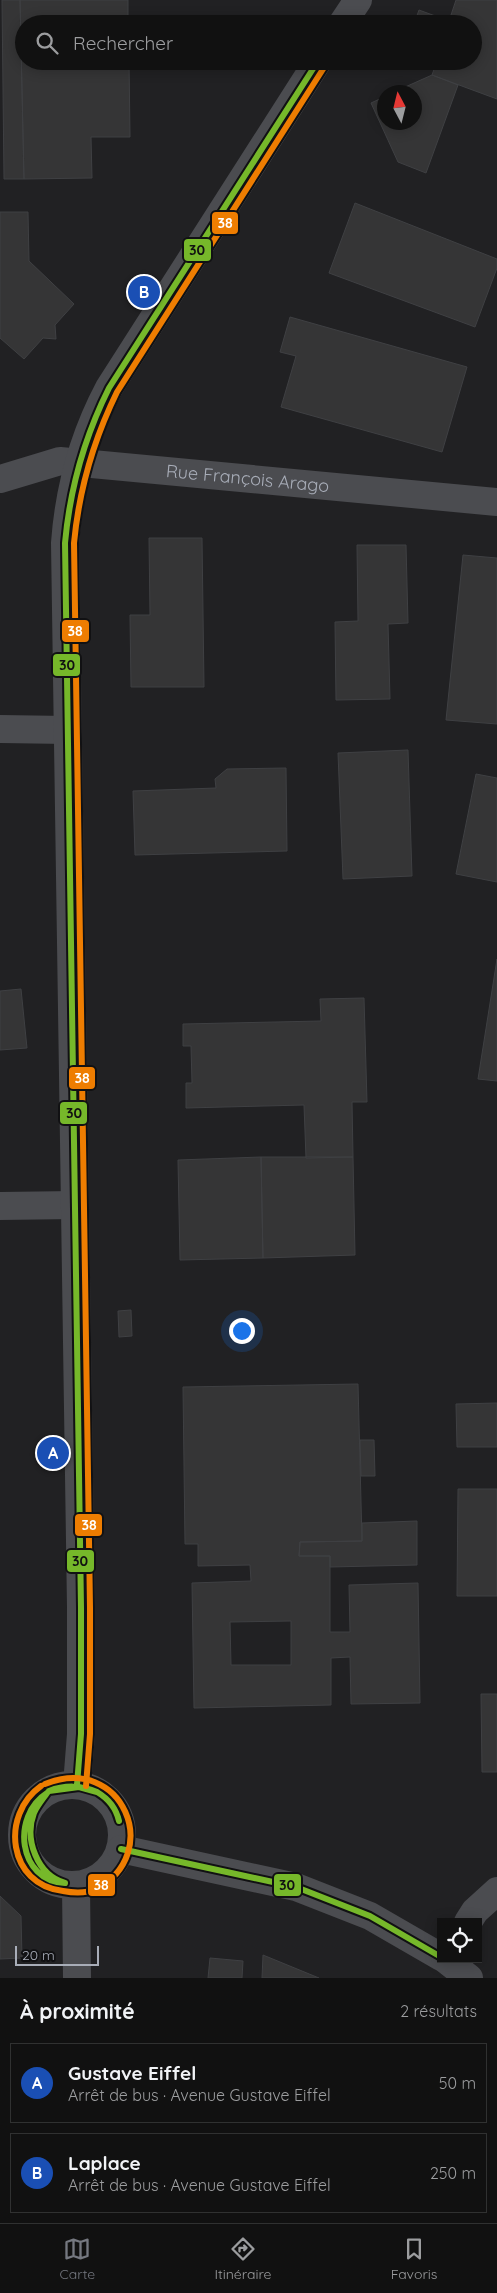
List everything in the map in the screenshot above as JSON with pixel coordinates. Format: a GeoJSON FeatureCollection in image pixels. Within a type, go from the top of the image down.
{"type":"FeatureCollection","features":[{"type":"Feature","properties":{"kind":"street"},"geometry":{"type":"LineString","coordinates":[[348,15],[358,0]]}},
{"type":"Feature","properties":{"kind":"street"},"geometry":{"type":"LineString","coordinates":[[77,1785],[81,1734],[81,1608],[66,521],[78,462],[93,420],[109,388],[312,70]]}},
{"type":"Feature","properties":{"kind":"street","name":"Rue François Arago"},"geometry":{"type":"LineString","coordinates":[[0,479],[60,461],[497,502]]}},
{"type":"Feature","properties":{"kind":"street"},"geometry":{"type":"LineString","coordinates":[[0,729],[68,730]]}},
{"type":"Feature","properties":{"kind":"street"},"geometry":{"type":"LineString","coordinates":[[0,1206],[75,1205]]}},
{"type":"Feature","properties":{"kind":"street"},"geometry":{"type":"LineString","coordinates":[[77,1785],[94,1790],[108,1800],[118,1814],[122,1831],[120,1848],[114,1862],[104,1874],[91,1882],[76,1885],[61,1884],[47,1878],[36,1869],[27,1857],[23,1843],[11,1828],[27,1814],[41,1796],[62,1786],[77,1785]]}},
{"type":"Feature","properties":{"kind":"street"},"geometry":{"type":"LineString","coordinates":[[120,1848],[296,1887],[370,1916],[437,1955]]}},
{"type":"Feature","properties":{"kind":"street"},"geometry":{"type":"LineString","coordinates":[[76,1885],[77,1978]]}},
{"type":"Feature","properties":{"kind":"street"},"geometry":{"type":"LineString","coordinates":[[471,1918],[475,1911],[497,1891]]}},
{"type":"Feature","properties":{"kind":"street"},"geometry":{"type":"LineString","coordinates":[[450,1963],[469,1978]]}},
{"type":"Feature","properties":{"kind":"shaded area"},"geometry":{"type":"Polygon","coordinates":[[[0,0],[497,0],[497,1978],[0,1978],[0,0]]]}},
{"type":"Feature","properties":{"kind":"building"},"geometry":{"type":"Polygon","coordinates":[[[2,0],[20,0],[20,15],[15,15],[15,70],[22,70],[24,179],[4,179],[2,0]]]}},
{"type":"Feature","properties":{"kind":"building"},"geometry":{"type":"Polygon","coordinates":[[[20,0],[128,0],[128,15],[20,15],[20,0]]]}},
{"type":"Feature","properties":{"kind":"building"},"geometry":{"type":"Polygon","coordinates":[[[456,0],[497,0],[497,99],[432,75],[434,70],[482,70],[482,15],[451,15],[456,0]]]}},
{"type":"Feature","properties":{"kind":"building"},"geometry":{"type":"Polygon","coordinates":[[[419,10],[433,15],[417,15],[419,10]]]}},
{"type":"Feature","properties":{"kind":"building"},"geometry":{"type":"Polygon","coordinates":[[[22,70],[129,70],[130,137],[91,137],[92,178],[24,179],[22,70]]]}},
{"type":"Feature","properties":{"kind":"building"},"geometry":{"type":"Polygon","coordinates":[[[432,75],[458,85],[426,173],[398,162],[383,130],[422,130],[422,85],[410,85],[432,75]]]}},
{"type":"Feature","properties":{"kind":"building"},"geometry":{"type":"Polygon","coordinates":[[[377,100],[377,116],[371,103],[377,100]]]}},
{"type":"Feature","properties":{"kind":"building"},"geometry":{"type":"Polygon","coordinates":[[[355,203],[497,259],[497,268],[475,327],[329,273],[355,203]]]}},
{"type":"Feature","properties":{"kind":"building"},"geometry":{"type":"Polygon","coordinates":[[[0,212],[28,212],[29,261],[74,304],[55,325],[56,339],[43,338],[24,359],[0,338],[0,212]]]}},
{"type":"Feature","properties":{"kind":"building"},"geometry":{"type":"Polygon","coordinates":[[[290,317],[467,367],[442,452],[281,407],[296,356],[280,352],[290,317]]]}},
{"type":"Feature","properties":{"kind":"building"},"geometry":{"type":"Polygon","coordinates":[[[149,538],[202,538],[204,687],[131,687],[130,615],[150,615],[149,538]]]}},
{"type":"Feature","properties":{"kind":"building"},"geometry":{"type":"Polygon","coordinates":[[[357,545],[406,545],[408,623],[388,624],[390,699],[336,700],[335,622],[358,621],[357,545]]]}},
{"type":"Feature","properties":{"kind":"building"},"geometry":{"type":"Polygon","coordinates":[[[463,555],[497,558],[497,724],[446,720],[463,555]]]}},
{"type":"Feature","properties":{"kind":"building"},"geometry":{"type":"Polygon","coordinates":[[[408,750],[412,876],[343,879],[338,753],[408,750]]]}},
{"type":"Feature","properties":{"kind":"building"},"geometry":{"type":"Polygon","coordinates":[[[286,768],[287,851],[135,855],[133,791],[216,788],[215,779],[227,769],[286,768]]]}},
{"type":"Feature","properties":{"kind":"building"},"geometry":{"type":"Polygon","coordinates":[[[476,774],[497,778],[497,882],[456,874],[476,774]]]}},
{"type":"Feature","properties":{"kind":"building"},"geometry":{"type":"Polygon","coordinates":[[[497,959],[497,1081],[478,1079],[497,959]]]}},
{"type":"Feature","properties":{"kind":"building"},"geometry":{"type":"Polygon","coordinates":[[[21,989],[27,1048],[0,1050],[0,991],[21,989]]]}},
{"type":"Feature","properties":{"kind":"building"},"geometry":{"type":"Polygon","coordinates":[[[364,998],[367,1102],[352,1102],[353,1157],[306,1158],[304,1105],[186,1108],[186,1083],[192,1083],[191,1046],[183,1046],[183,1024],[321,1021],[320,999],[364,998]]]}},
{"type":"Feature","properties":{"kind":"building"},"geometry":{"type":"Polygon","coordinates":[[[261,1157],[263,1258],[180,1260],[178,1160],[261,1157]]]}},
{"type":"Feature","properties":{"kind":"building"},"geometry":{"type":"Polygon","coordinates":[[[261,1157],[353,1157],[355,1255],[263,1258],[261,1157]]]}},
{"type":"Feature","properties":{"kind":"building"},"geometry":{"type":"Polygon","coordinates":[[[131,1310],[132,1336],[119,1337],[118,1311],[131,1310]]]}},
{"type":"Feature","properties":{"kind":"building"},"geometry":{"type":"Polygon","coordinates":[[[358,1384],[362,1541],[300,1542],[299,1556],[330,1556],[330,1632],[350,1632],[349,1585],[418,1583],[420,1703],[351,1704],[350,1657],[331,1658],[331,1705],[194,1708],[192,1583],[251,1581],[250,1565],[198,1566],[198,1544],[185,1544],[183,1387],[358,1384]],[[291,1621],[230,1622],[231,1665],[291,1665],[291,1621]]]}},
{"type":"Feature","properties":{"kind":"building"},"geometry":{"type":"Polygon","coordinates":[[[497,1403],[497,1447],[457,1447],[456,1404],[497,1403]]]}},
{"type":"Feature","properties":{"kind":"building"},"geometry":{"type":"Polygon","coordinates":[[[360,1440],[374,1440],[375,1476],[361,1476],[360,1440]]]}},
{"type":"Feature","properties":{"kind":"building"},"geometry":{"type":"Polygon","coordinates":[[[458,1489],[497,1489],[497,1596],[457,1596],[458,1489]]]}},
{"type":"Feature","properties":{"kind":"building"},"geometry":{"type":"Polygon","coordinates":[[[417,1521],[417,1565],[330,1567],[330,1556],[299,1556],[300,1542],[362,1541],[362,1523],[417,1521]]]}},
{"type":"Feature","properties":{"kind":"building"},"geometry":{"type":"Polygon","coordinates":[[[481,1694],[497,1694],[497,1772],[482,1772],[481,1694]]]}},
{"type":"Feature","properties":{"kind":"building"},"geometry":{"type":"Polygon","coordinates":[[[0,1896],[21,1916],[22,1958],[0,1959],[0,1896]]]}},
{"type":"Feature","properties":{"kind":"building"},"geometry":{"type":"Polygon","coordinates":[[[263,1955],[319,1978],[262,1978],[263,1955]]]}},
{"type":"Feature","properties":{"kind":"building"},"geometry":{"type":"Polygon","coordinates":[[[210,1958],[243,1961],[242,1978],[208,1978],[210,1958]]]}},
{"type":"Feature","properties":{"kind":"transit line","name":"30"},"geometry":{"type":"LineString","coordinates":[[77,1785],[81,1734],[81,1608],[65,543],[67,523],[70,503],[85,445],[109,388],[312,70]]}},
{"type":"Feature","properties":{"kind":"transit line","name":"38"},"geometry":{"type":"LineString","coordinates":[[86,1786],[90,1734],[90,1608],[74,543],[76,523],[88,466],[108,410],[117,392],[322,70]]}},
{"type":"Feature","properties":{"kind":"transit line","name":"38"},"geometry":{"type":"LineString","coordinates":[[41,1786],[28,1799],[19,1814],[15,1830],[16,1847],[21,1863],[31,1876],[45,1886],[75,1893],[96,1889],[117,1873],[128,1853],[130,1832],[125,1812],[113,1794],[95,1782],[72,1778],[45,1784]]}},
{"type":"Feature","properties":{"kind":"transit line","name":"30"},"geometry":{"type":"LineString","coordinates":[[49,1791],[73,1787],[97,1792]]}},
{"type":"Feature","properties":{"kind":"transit line","name":"30"},"geometry":{"type":"LineString","coordinates":[[49,1791],[79,1787],[97,1792]]}},
{"type":"Feature","properties":{"kind":"transit line","name":"30"},"geometry":{"type":"LineString","coordinates":[[97,1792],[111,1804],[119,1821]]}},
{"type":"Feature","properties":{"kind":"transit line","name":"30"},"geometry":{"type":"LineString","coordinates":[[47,1793],[38,1805],[31,1823],[32,1844],[40,1864],[55,1879],[65,1883]]}},
{"type":"Feature","properties":{"kind":"transit line","name":"30"},"geometry":{"type":"LineString","coordinates":[[47,1793],[36,1803],[28,1816],[24,1831],[25,1846],[29,1860],[37,1871],[49,1880],[65,1883]]}},
{"type":"Feature","properties":{"kind":"transit line","name":"30"},"geometry":{"type":"LineString","coordinates":[[121,1849],[296,1887],[370,1916],[437,1955]]}},
{"type":"Feature","properties":{"kind":"place","name":"Laplace"},"geometry":{"type":"Point","coordinates":[144,292]}},
{"type":"Feature","properties":{"kind":"place","name":"Gustave Eiffel"},"geometry":{"type":"Point","coordinates":[53,1453]}}]}
